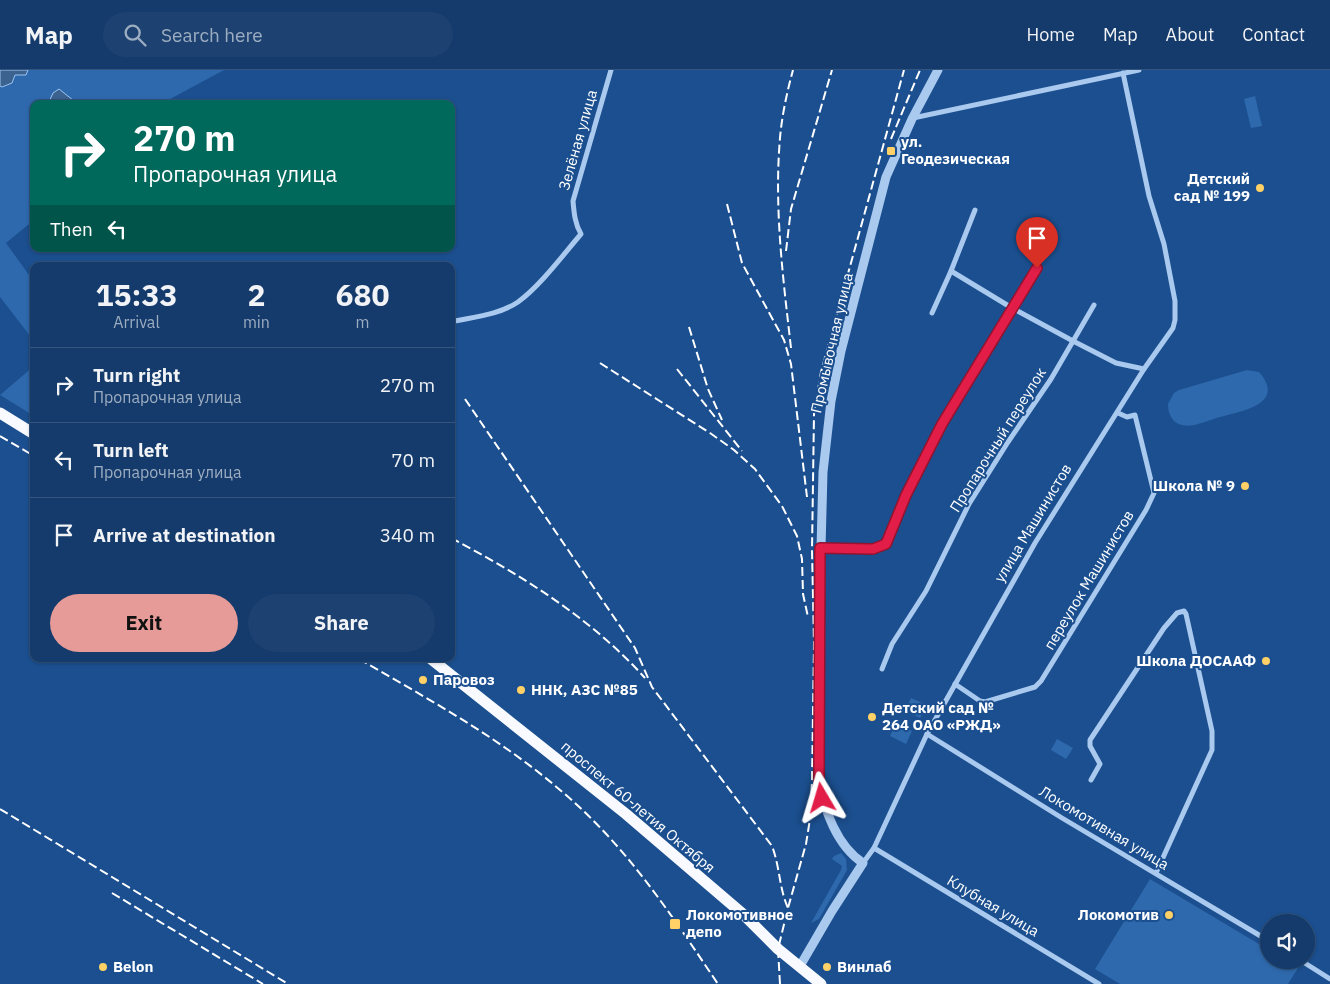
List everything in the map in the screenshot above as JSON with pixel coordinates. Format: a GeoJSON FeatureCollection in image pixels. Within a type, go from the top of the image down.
{"type":"FeatureCollection","features":[{"type":"Feature","properties":{"kind":"highway"},"geometry":{"type":"LineString","coordinates":[[0,413],[30,432]]}},
{"type":"Feature","properties":{"kind":"highway","name":"проспект 60-летия Октября"},"geometry":{"type":"LineString","coordinates":[[435,662],[626,814],[744,915],[778,949],[821,984]]}},
{"type":"Feature","properties":{"kind":"street","name":"Зелёная улица"},"geometry":{"type":"LineString","coordinates":[[455,321],[498,311],[517,302],[532,290],[581,234],[577,227],[574,213],[574,201],[611,70]]}},
{"type":"Feature","properties":{"kind":"street","name":"Промывочная улица"},"geometry":{"type":"LineString","coordinates":[[863,863],[852,856],[838,837],[822,798],[819,780],[820,548],[824,464],[835,377],[886,177],[912,119],[938,70]]}},
{"type":"Feature","properties":{"kind":"street"},"geometry":{"type":"LineString","coordinates":[[912,119],[1139,70]]}},
{"type":"Feature","properties":{"kind":"street","name":"улица Машинистов"},"geometry":{"type":"LineString","coordinates":[[800,966],[832,911],[874,848],[927,734],[1035,543],[1144,370],[1173,328],[1175,302],[1164,244],[1149,196],[1123,73]]}},
{"type":"Feature","properties":{"kind":"street"},"geometry":{"type":"LineString","coordinates":[[932,313],[975,210]]}},
{"type":"Feature","properties":{"kind":"street"},"geometry":{"type":"LineString","coordinates":[[820,548],[873,549],[886,544],[906,495],[942,424],[1037,268]]}},
{"type":"Feature","properties":{"kind":"street"},"geometry":{"type":"LineString","coordinates":[[951,271],[1072,341],[1116,363],[1144,370]]}},
{"type":"Feature","properties":{"kind":"street","name":"Пропарочный переулок"},"geometry":{"type":"LineString","coordinates":[[882,669],[892,644],[926,590],[969,504],[1008,442],[1052,379],[1094,305]]}},
{"type":"Feature","properties":{"kind":"street","name":"переулок Машинистов"},"geometry":{"type":"LineString","coordinates":[[955,684],[984,702],[1035,687],[1046,676],[1141,518],[1154,493],[1135,415],[1127,417],[1118,413]]}},
{"type":"Feature","properties":{"kind":"street"},"geometry":{"type":"LineString","coordinates":[[1091,780],[1100,764],[1090,746],[1090,740],[1164,628],[1177,613],[1182,611],[1186,614],[1212,731],[1212,750],[1156,873]]}},
{"type":"Feature","properties":{"kind":"street","name":"Локомотивная улица"},"geometry":{"type":"LineString","coordinates":[[927,734],[1062,818],[1260,936]]}},
{"type":"Feature","properties":{"kind":"street","name":"Клубная улица"},"geometry":{"type":"LineString","coordinates":[[874,848],[1099,984]]}},
{"type":"Feature","properties":{"kind":"street"},"geometry":{"type":"LineString","coordinates":[[1314,969],[1330,979]]}},
{"type":"Feature","properties":{"kind":"shaded area"},"geometry":{"type":"Polygon","coordinates":[[[0,70],[224,70],[168,100],[30,100],[30,223],[6,243],[30,276],[30,336],[0,297],[0,70]]]}},
{"type":"Feature","properties":{"kind":"shaded area"},"geometry":{"type":"Polygon","coordinates":[[[0,70],[28,70],[26,75],[15,75],[12,83],[2,87],[0,86],[0,70]]]}},
{"type":"Feature","properties":{"kind":"shaded area"},"geometry":{"type":"Polygon","coordinates":[[[59,89],[73,100],[50,100],[53,93],[59,89]]]}},
{"type":"Feature","properties":{"kind":"shaded area"},"geometry":{"type":"Polygon","coordinates":[[[1255,96],[1262,126],[1251,128],[1244,99],[1255,96]]]}},
{"type":"Feature","properties":{"kind":"shaded area"},"geometry":{"type":"Polygon","coordinates":[[[30,369],[30,414],[0,395],[30,369]]]}},
{"type":"Feature","properties":{"kind":"shaded area"},"geometry":{"type":"Polygon","coordinates":[[[1247,370],[1259,372],[1266,383],[1268,392],[1265,399],[1258,404],[1249,409],[1186,426],[1179,424],[1171,417],[1168,404],[1174,393],[1247,370]]]}},
{"type":"Feature","properties":{"kind":"shaded area"},"geometry":{"type":"Polygon","coordinates":[[[911,698],[927,705],[920,718],[905,710],[911,698]]]}},
{"type":"Feature","properties":{"kind":"shaded area"},"geometry":{"type":"Polygon","coordinates":[[[896,723],[912,731],[906,744],[890,736],[896,723]]]}},
{"type":"Feature","properties":{"kind":"shaded area"},"geometry":{"type":"Polygon","coordinates":[[[1057,739],[1073,748],[1066,759],[1051,750],[1057,739]]]}},
{"type":"Feature","properties":{"kind":"shaded area"},"geometry":{"type":"Polygon","coordinates":[[[841,853],[846,859],[847,870],[819,919],[811,923],[841,870],[842,866],[832,859],[841,853]]]}},
{"type":"Feature","properties":{"kind":"shaded area","name":"Локомотив"},"geometry":{"type":"Polygon","coordinates":[[[1150,879],[1260,945],[1260,969],[1297,969],[1288,984],[1120,984],[1095,969],[1150,879]]]}},
{"type":"Feature","properties":{"kind":"railway"},"geometry":{"type":"LineString","coordinates":[[791,348],[780,243],[778,164],[781,129],[793,70]]}},
{"type":"Feature","properties":{"kind":"railway"},"geometry":{"type":"LineString","coordinates":[[786,251],[791,209],[832,70]]}},
{"type":"Feature","properties":{"kind":"railway"},"geometry":{"type":"LineString","coordinates":[[780,984],[778,949],[806,844],[810,819],[814,644],[812,550],[814,414],[821,372],[904,70]]}},
{"type":"Feature","properties":{"kind":"railway"},"geometry":{"type":"LineString","coordinates":[[891,139],[920,70]]}},
{"type":"Feature","properties":{"kind":"railway"},"geometry":{"type":"LineString","coordinates":[[727,204],[742,263],[784,340],[791,364],[807,497]]}},
{"type":"Feature","properties":{"kind":"railway"},"geometry":{"type":"LineString","coordinates":[[689,327],[708,389],[722,420]]}},
{"type":"Feature","properties":{"kind":"railway"},"geometry":{"type":"LineString","coordinates":[[600,363],[710,433],[734,450],[755,469],[782,506],[797,536],[802,559],[803,594],[808,617]]}},
{"type":"Feature","properties":{"kind":"railway"},"geometry":{"type":"LineString","coordinates":[[677,369],[742,451]]}},
{"type":"Feature","properties":{"kind":"railway"},"geometry":{"type":"LineString","coordinates":[[465,399],[635,648],[652,687],[772,846],[788,908]]}},
{"type":"Feature","properties":{"kind":"railway"},"geometry":{"type":"LineString","coordinates":[[0,436],[30,454]]}},
{"type":"Feature","properties":{"kind":"railway"},"geometry":{"type":"LineString","coordinates":[[455,540],[554,599],[602,636],[645,678]]}},
{"type":"Feature","properties":{"kind":"railway"},"geometry":{"type":"LineString","coordinates":[[364,662],[488,736],[537,771],[584,811],[646,881],[718,984]]}},
{"type":"Feature","properties":{"kind":"railway"},"geometry":{"type":"LineString","coordinates":[[0,809],[288,984]]}},
{"type":"Feature","properties":{"kind":"railway"},"geometry":{"type":"LineString","coordinates":[[112,893],[263,984]]}},
{"type":"Feature","properties":{"kind":"place","name":"ул. Геодезическая"},"geometry":{"type":"Point","coordinates":[891,151]}},
{"type":"Feature","properties":{"kind":"place","name":"Детский сад № 199"},"geometry":{"type":"Point","coordinates":[1260,188]}},
{"type":"Feature","properties":{"kind":"place","name":"Школа № 9"},"geometry":{"type":"Point","coordinates":[1245,486]}},
{"type":"Feature","properties":{"kind":"place","name":"Школа ДОСААФ"},"geometry":{"type":"Point","coordinates":[1266,661]}},
{"type":"Feature","properties":{"kind":"place","name":"Паровоз"},"geometry":{"type":"Point","coordinates":[423,680]}},
{"type":"Feature","properties":{"kind":"place","name":"ННК, АЗС №85"},"geometry":{"type":"Point","coordinates":[521,690]}},
{"type":"Feature","properties":{"kind":"place","name":"Детский сад № 264 ОАО «РЖД»"},"geometry":{"type":"Point","coordinates":[872,717]}},
{"type":"Feature","properties":{"kind":"place","name":"Локомотив"},"geometry":{"type":"Point","coordinates":[1169,915]}},
{"type":"Feature","properties":{"kind":"place","name":"Локомотивное депо"},"geometry":{"type":"Point","coordinates":[675,924]}},
{"type":"Feature","properties":{"kind":"place","name":"Belon"},"geometry":{"type":"Point","coordinates":[103,967]}},
{"type":"Feature","properties":{"kind":"place","name":"Винлаб"},"geometry":{"type":"Point","coordinates":[827,967]}},
{"type":"Feature","properties":{"kind":"route"},"geometry":{"type":"LineString","coordinates":[[822,798],[819,780],[820,548],[873,549],[886,544],[906,495],[942,424],[1037,268]]}}]}
